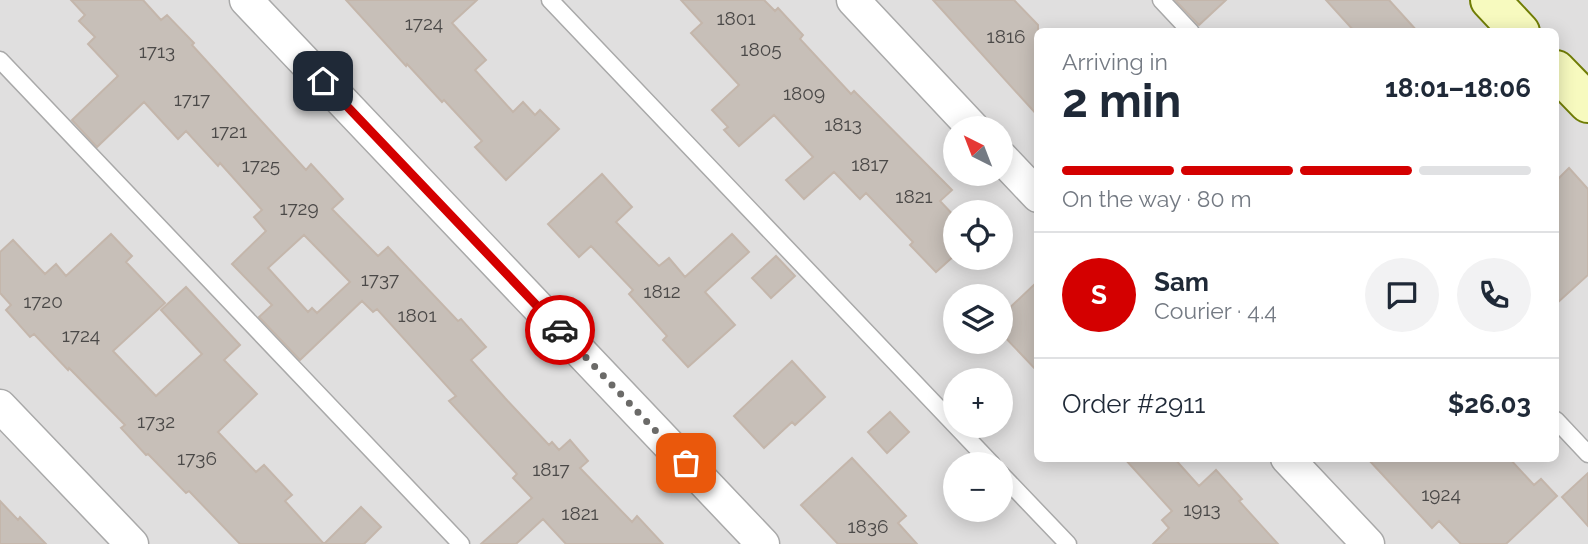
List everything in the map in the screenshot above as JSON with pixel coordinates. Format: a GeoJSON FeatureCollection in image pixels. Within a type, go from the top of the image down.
{"type":"FeatureCollection","features":[{"type":"Feature","properties":{"kind":"street"},"geometry":{"type":"LineString","coordinates":[[246,0],[763,544]]}},
{"type":"Feature","properties":{"kind":"street"},"geometry":{"type":"LineString","coordinates":[[853,0],[962,116]]}},
{"type":"Feature","properties":{"kind":"street"},"geometry":{"type":"LineString","coordinates":[[1490,0],[1516,28]]}},
{"type":"Feature","properties":{"kind":"street"},"geometry":{"type":"LineString","coordinates":[[1559,72],[1588,103]]}},
{"type":"Feature","properties":{"kind":"street"},"geometry":{"type":"LineString","coordinates":[[1013,170],[1034,192]]}},
{"type":"Feature","properties":{"kind":"street"},"geometry":{"type":"LineString","coordinates":[[0,406],[132,544]]}},
{"type":"Feature","properties":{"kind":"street"},"geometry":{"type":"LineString","coordinates":[[1291,462],[1368,544]]}},
{"type":"Feature","properties":{"kind":"lane"},"geometry":{"type":"LineString","coordinates":[[550,0],[981,452]]}},
{"type":"Feature","properties":{"kind":"lane"},"geometry":{"type":"LineString","coordinates":[[1161,0],[1187,28]]}},
{"type":"Feature","properties":{"kind":"lane"},"geometry":{"type":"LineString","coordinates":[[0,60],[461,544]]}},
{"type":"Feature","properties":{"kind":"lane"},"geometry":{"type":"LineString","coordinates":[[1559,423],[1588,454]]}},
{"type":"Feature","properties":{"kind":"lane"},"geometry":{"type":"LineString","coordinates":[[1013,487],[1068,544]]}},
{"type":"Feature","properties":{"kind":"shaded area"},"geometry":{"type":"Polygon","coordinates":[[[0,0],[1588,0],[1588,544],[0,544],[0,0]]]}},
{"type":"Feature","properties":{"kind":"building"},"geometry":{"type":"Polygon","coordinates":[[[71,0],[143,0],[161,20],[167,15],[306,170],[311,164],[343,199],[332,209],[378,256],[388,247],[486,347],[471,360],[549,445],[552,442],[559,450],[570,440],[588,461],[580,468],[632,522],[637,516],[663,544],[566,544],[543,519],[516,544],[481,544],[532,498],[513,478],[517,474],[449,401],[456,396],[377,309],[373,312],[362,301],[300,360],[259,317],[272,305],[232,264],[266,231],[254,217],[262,210],[220,163],[218,166],[186,131],[178,139],[144,102],[97,147],[72,120],[118,76],[88,44],[95,37],[79,21],[85,15],[71,0]],[[304,235],[268,268],[308,312],[312,308],[317,313],[350,282],[304,235]]]}},
{"type":"Feature","properties":{"kind":"building"},"geometry":{"type":"Polygon","coordinates":[[[346,0],[477,0],[452,23],[486,60],[475,70],[513,112],[523,102],[535,115],[540,110],[559,129],[506,180],[475,147],[482,141],[444,100],[442,102],[407,64],[406,66],[346,0]]]}},
{"type":"Feature","properties":{"kind":"building"},"geometry":{"type":"Polygon","coordinates":[[[681,0],[764,0],[775,11],[778,8],[803,35],[800,39],[851,94],[854,91],[943,181],[943,186],[952,190],[940,201],[943,204],[943,266],[936,272],[910,245],[913,242],[866,193],[860,199],[834,172],[804,199],[786,180],[813,157],[774,115],[739,146],[724,130],[728,127],[712,110],[739,85],[691,33],[702,23],[681,0]]]}},
{"type":"Feature","properties":{"kind":"building"},"geometry":{"type":"Polygon","coordinates":[[[933,0],[1014,0],[1038,25],[1038,28],[1034,28],[1034,112],[933,0]]]}},
{"type":"Feature","properties":{"kind":"building"},"geometry":{"type":"Polygon","coordinates":[[[1175,0],[1226,0],[1199,25],[1175,0]]]}},
{"type":"Feature","properties":{"kind":"building"},"geometry":{"type":"Polygon","coordinates":[[[1326,0],[1389,0],[1414,28],[1351,28],[1326,0]]]}},
{"type":"Feature","properties":{"kind":"building"},"geometry":{"type":"Polygon","coordinates":[[[1569,168],[1588,189],[1588,275],[1559,301],[1559,178],[1569,168]]]}},
{"type":"Feature","properties":{"kind":"building"},"geometry":{"type":"Polygon","coordinates":[[[602,174],[632,207],[616,222],[659,266],[669,258],[685,277],[732,234],[749,252],[705,292],[735,325],[688,367],[663,340],[667,336],[629,294],[633,290],[591,246],[579,257],[548,224],[602,174]]]}},
{"type":"Feature","properties":{"kind":"building"},"geometry":{"type":"Polygon","coordinates":[[[111,234],[132,256],[126,262],[165,303],[113,351],[156,396],[202,354],[161,310],[186,287],[240,345],[224,360],[257,394],[218,432],[256,472],[264,465],[292,495],[285,501],[324,544],[240,544],[189,491],[186,493],[148,454],[146,455],[121,428],[125,425],[69,368],[68,370],[34,334],[30,337],[6,310],[11,305],[0,293],[0,252],[13,240],[45,274],[56,264],[66,276],[111,234]]]}},
{"type":"Feature","properties":{"kind":"building"},"geometry":{"type":"Polygon","coordinates":[[[776,256],[795,276],[771,298],[752,278],[776,256]]]}},
{"type":"Feature","properties":{"kind":"building"},"geometry":{"type":"Polygon","coordinates":[[[1034,285],[1034,368],[1013,346],[1013,305],[1034,285]]]}},
{"type":"Feature","properties":{"kind":"building"},"geometry":{"type":"Polygon","coordinates":[[[792,361],[825,397],[795,425],[792,422],[764,448],[734,416],[792,361]]]}},
{"type":"Feature","properties":{"kind":"building"},"geometry":{"type":"Polygon","coordinates":[[[890,412],[909,432],[887,453],[868,432],[890,412]]]}},
{"type":"Feature","properties":{"kind":"building"},"geometry":{"type":"Polygon","coordinates":[[[852,458],[906,516],[898,523],[917,544],[838,544],[801,505],[852,458]]]}},
{"type":"Feature","properties":{"kind":"building"},"geometry":{"type":"Polygon","coordinates":[[[1128,462],[1178,462],[1199,486],[1216,470],[1242,499],[1239,501],[1278,544],[1153,544],[1169,528],[1162,520],[1172,511],[1128,462]]]}},
{"type":"Feature","properties":{"kind":"building"},"geometry":{"type":"Polygon","coordinates":[[[1371,462],[1513,462],[1534,485],[1541,479],[1557,496],[1506,544],[1461,544],[1439,521],[1432,528],[1371,462]]]}},
{"type":"Feature","properties":{"kind":"building"},"geometry":{"type":"Polygon","coordinates":[[[1588,473],[1588,526],[1562,497],[1588,473]]]}},
{"type":"Feature","properties":{"kind":"building"},"geometry":{"type":"Polygon","coordinates":[[[0,501],[18,520],[20,517],[46,544],[0,544],[0,501]]]}},
{"type":"Feature","properties":{"kind":"building"},"geometry":{"type":"Polygon","coordinates":[[[361,507],[381,527],[364,544],[324,544],[361,507]]]}},
{"type":"Feature","properties":{"kind":"way so far"},"geometry":{"type":"LineString","coordinates":[[560,330],[686,463]]}},
{"type":"Feature","properties":{"kind":"route"},"geometry":{"type":"LineString","coordinates":[[323,81],[560,330]]}}]}
